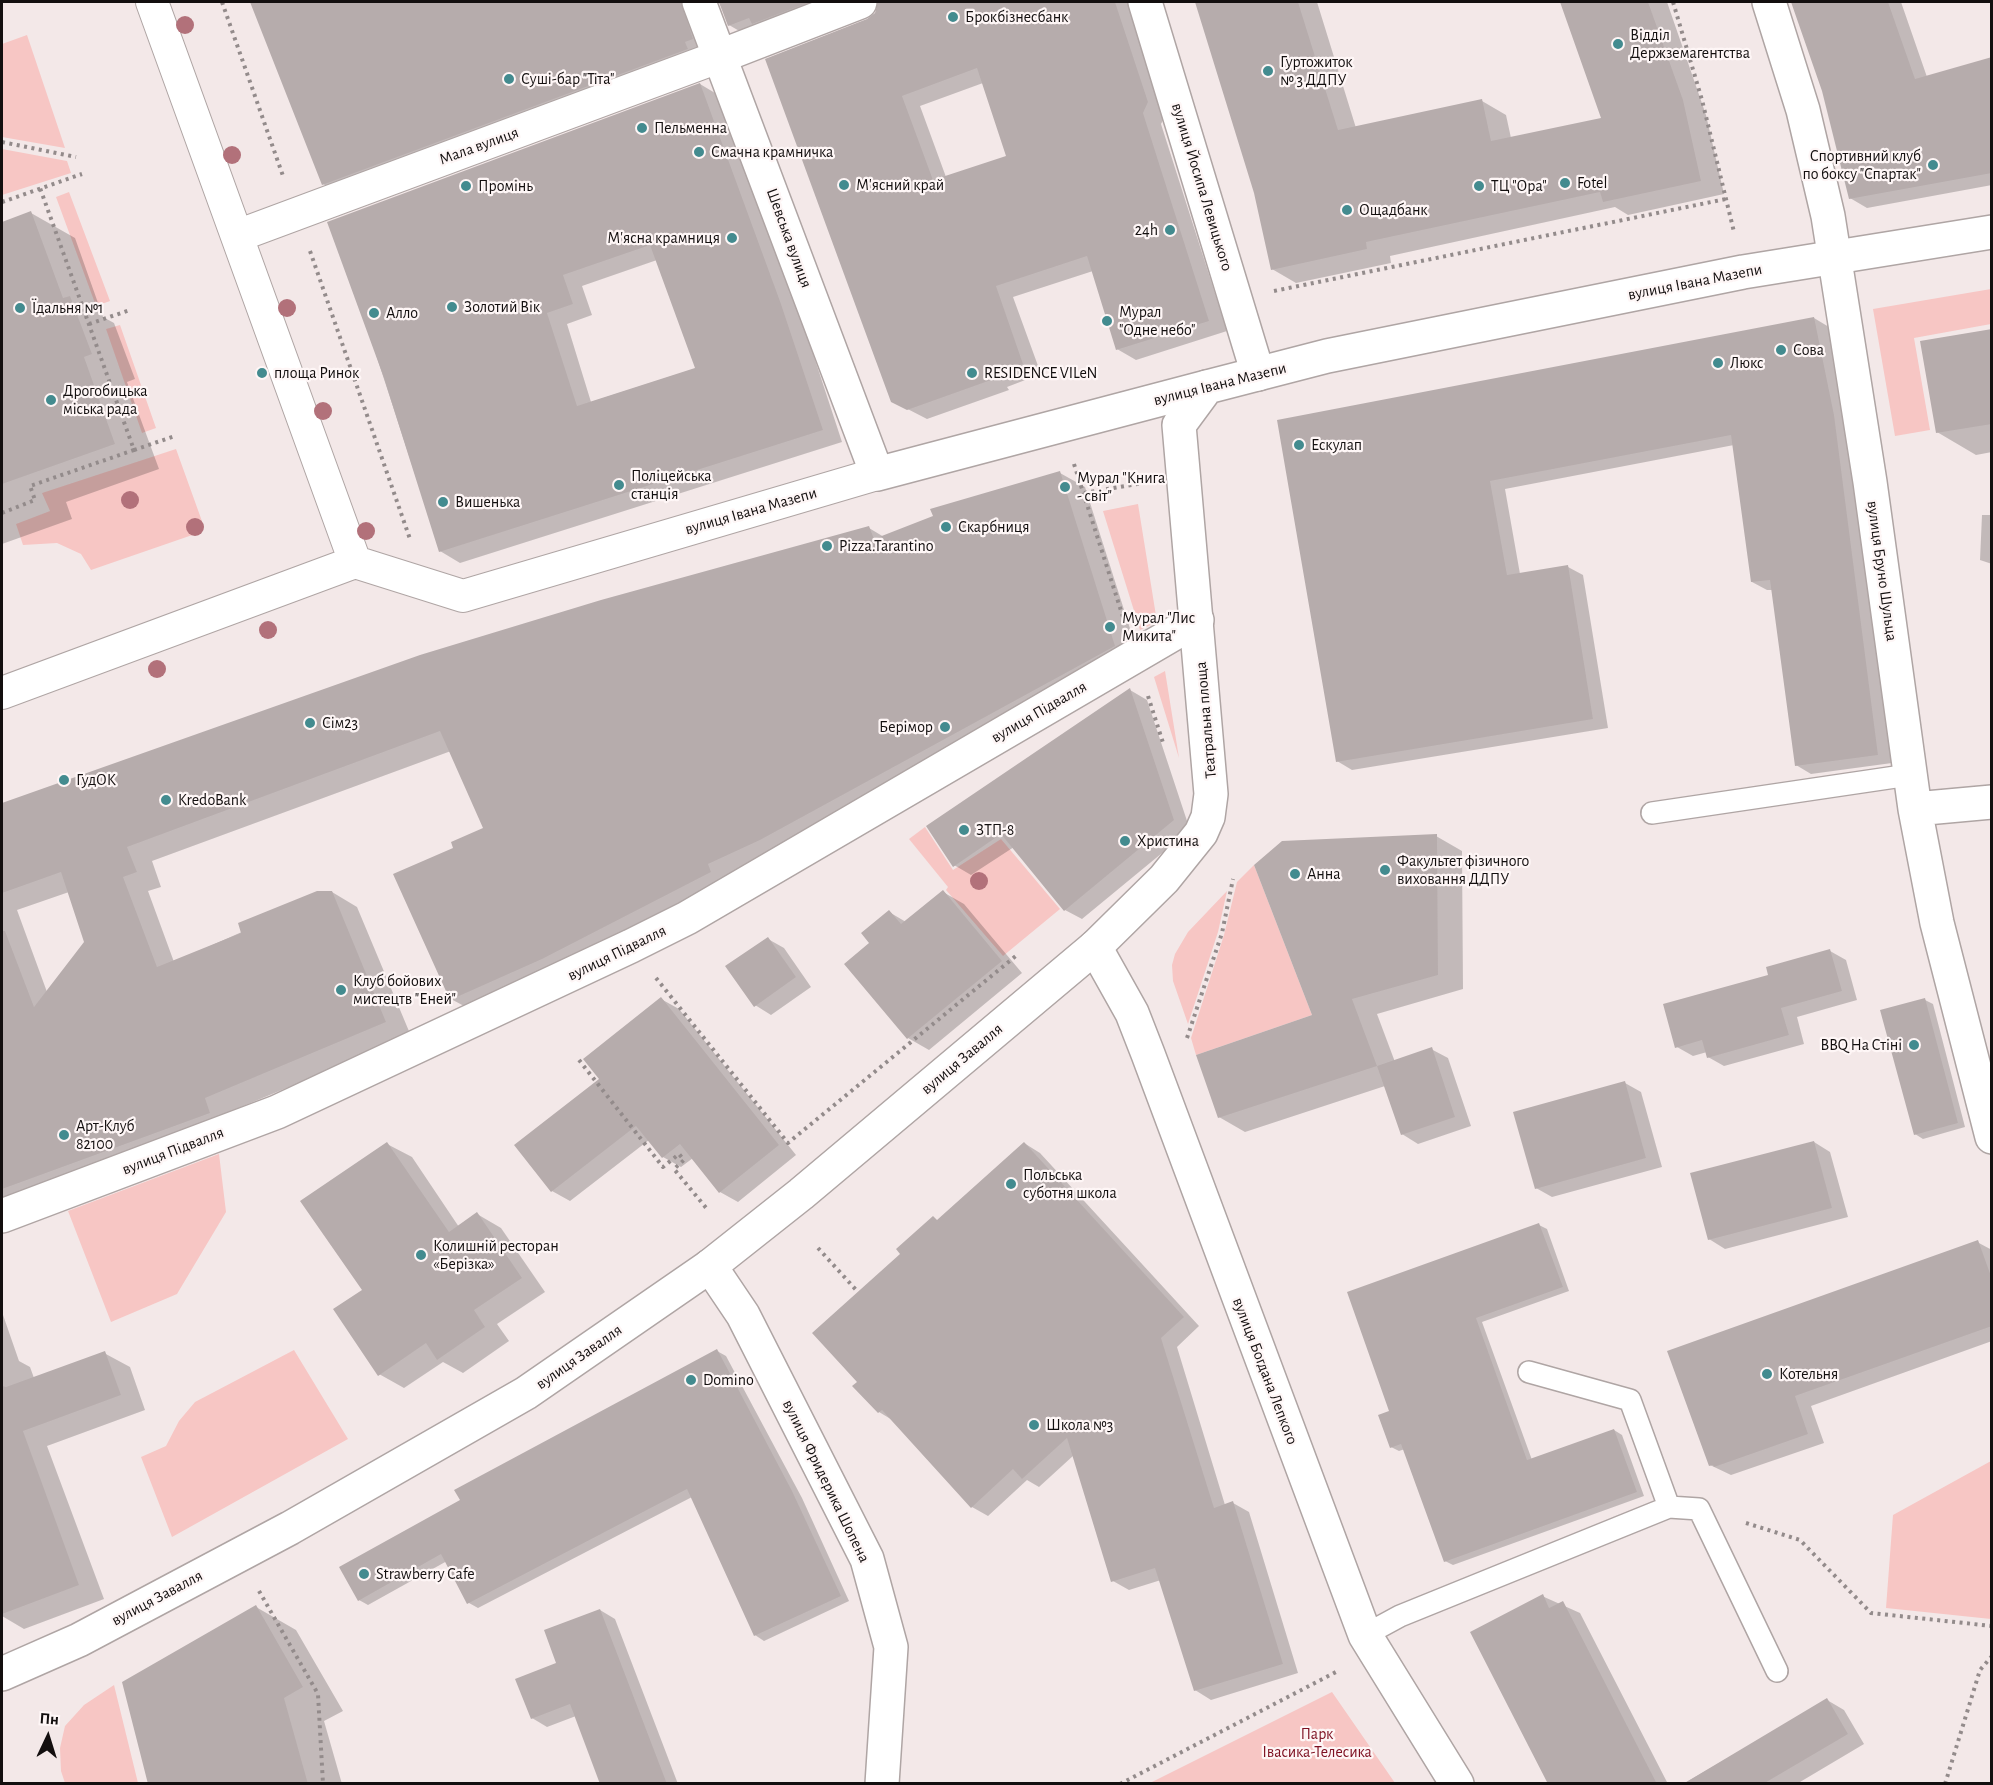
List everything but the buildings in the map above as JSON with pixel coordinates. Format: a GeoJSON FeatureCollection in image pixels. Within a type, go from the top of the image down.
{"type":"FeatureCollection","features":[{"type":"Feature","properties":{"kind":"street"},"geometry":{"type":"LineString","coordinates":[[152,2],[355,562]]}},
{"type":"Feature","properties":{"kind":"street","name":"Шевська вулиця"},"geometry":{"type":"LineString","coordinates":[[699,2],[877,474]]}},
{"type":"Feature","properties":{"kind":"street"},"geometry":{"type":"LineString","coordinates":[[721,56],[860,2]]}},
{"type":"Feature","properties":{"kind":"street","name":"вулиця Йосипа Левицького"},"geometry":{"type":"LineString","coordinates":[[1145,2],[1258,374]]}},
{"type":"Feature","properties":{"kind":"street","name":"вулиця Бруно Шульца"},"geometry":{"type":"LineString","coordinates":[[1769,2],[1803,110],[1828,216],[1870,482],[1915,809],[1937,923],[1992,1137]]}},
{"type":"Feature","properties":{"kind":"street","name":"Мала вулиця"},"geometry":{"type":"LineString","coordinates":[[237,236],[721,56]]}},
{"type":"Feature","properties":{"kind":"street","name":"вулиця Івана Мазепи"},"geometry":{"type":"LineString","coordinates":[[427,585],[463,596],[877,474],[1327,356],[1719,276],[1992,232]]}},
{"type":"Feature","properties":{"kind":"street","name":"Театральна площа"},"geometry":{"type":"LineString","coordinates":[[1095,947],[1164,879],[1201,833],[1208,817],[1212,794],[1211,762],[1179,425],[1207,387]]}},
{"type":"Feature","properties":{"kind":"street"},"geometry":{"type":"LineString","coordinates":[[2,693],[355,562],[427,585]]}},
{"type":"Feature","properties":{"kind":"street","name":"вулиця Підвалля"},"geometry":{"type":"LineString","coordinates":[[2,1216],[277,1112],[631,946],[687,918],[1197,620]]}},
{"type":"Feature","properties":{"kind":"street"},"geometry":{"type":"LineString","coordinates":[[1915,809],[1992,802]]}},
{"type":"Feature","properties":{"kind":"street","name":"вулиця Завалля"},"geometry":{"type":"LineString","coordinates":[[2,1674],[79,1640],[290,1528],[526,1394],[710,1266],[801,1194],[1095,947]]}},
{"type":"Feature","properties":{"kind":"street","name":"вулиця Богдана Лепкого"},"geometry":{"type":"LineString","coordinates":[[1095,947],[1132,1013],[1365,1635],[1457,1784]]}},
{"type":"Feature","properties":{"kind":"street","name":"вулиця Фридерика Шопена"},"geometry":{"type":"LineString","coordinates":[[710,1266],[743,1315],[867,1559],[891,1647],[882,1784]]}},
{"type":"Feature","properties":{"kind":"lane"},"geometry":{"type":"LineString","coordinates":[[1652,813],[1909,775]]}},
{"type":"Feature","properties":{"kind":"lane"},"geometry":{"type":"LineString","coordinates":[[1529,1372],[1630,1400],[1669,1507]]}},
{"type":"Feature","properties":{"kind":"lane"},"geometry":{"type":"LineString","coordinates":[[1365,1635],[1400,1616],[1669,1507],[1699,1509],[1777,1671]]}},
{"type":"Feature","properties":{"kind":"path"},"geometry":{"type":"LineString","coordinates":[[222,2],[427,585]]}},
{"type":"Feature","properties":{"kind":"path"},"geometry":{"type":"LineString","coordinates":[[1673,2],[1684,31],[1734,233]]}},
{"type":"Feature","properties":{"kind":"path"},"geometry":{"type":"LineString","coordinates":[[2,142],[76,157]]}},
{"type":"Feature","properties":{"kind":"path"},"geometry":{"type":"LineString","coordinates":[[2,202],[82,174]]}},
{"type":"Feature","properties":{"kind":"path"},"geometry":{"type":"LineString","coordinates":[[40,188],[134,450]]}},
{"type":"Feature","properties":{"kind":"path"},"geometry":{"type":"LineString","coordinates":[[1271,291],[1726,199]]}},
{"type":"Feature","properties":{"kind":"path"},"geometry":{"type":"LineString","coordinates":[[89,324],[130,310]]}},
{"type":"Feature","properties":{"kind":"path"},"geometry":{"type":"LineString","coordinates":[[2,513],[35,500],[30,486],[175,436]]}},
{"type":"Feature","properties":{"kind":"path"},"geometry":{"type":"LineString","coordinates":[[1084,493],[1144,483]]}},
{"type":"Feature","properties":{"kind":"path"},"geometry":{"type":"LineString","coordinates":[[1187,1038],[1222,933],[1233,879]]}},
{"type":"Feature","properties":{"kind":"path"},"geometry":{"type":"LineString","coordinates":[[631,946],[788,1143],[1019,954]]}},
{"type":"Feature","properties":{"kind":"path"},"geometry":{"type":"LineString","coordinates":[[579,1060],[663,1167],[679,1154],[684,1160],[674,1169],[707,1209]]}},
{"type":"Feature","properties":{"kind":"path"},"geometry":{"type":"LineString","coordinates":[[818,1248],[858,1292]]}},
{"type":"Feature","properties":{"kind":"path"},"geometry":{"type":"LineString","coordinates":[[1699,1509],[1800,1540],[1871,1613],[1992,1626]]}},
{"type":"Feature","properties":{"kind":"path"},"geometry":{"type":"LineString","coordinates":[[258,1588],[318,1694],[323,1784]]}},
{"type":"Feature","properties":{"kind":"path"},"geometry":{"type":"LineString","coordinates":[[1945,1784],[1980,1670],[1992,1656]]}},
{"type":"Feature","properties":{"kind":"path"},"geometry":{"type":"LineString","coordinates":[[1120,1784],[1336,1672]]}},
{"type":"Feature","properties":{"kind":"green space"},"geometry":{"type":"Polygon","coordinates":[[[27,35],[65,148],[2,137],[2,44],[27,35]]]}},
{"type":"Feature","properties":{"kind":"green space"},"geometry":{"type":"Polygon","coordinates":[[[2,149],[67,161],[71,173],[2,195],[2,149]]]}},
{"type":"Feature","properties":{"kind":"green space"},"geometry":{"type":"Polygon","coordinates":[[[69,192],[110,301],[96,306],[56,197],[69,192]]]}},
{"type":"Feature","properties":{"kind":"green space"},"geometry":{"type":"Polygon","coordinates":[[[1991,289],[1991,324],[1914,338],[1930,430],[1895,436],[1873,309],[1991,289]]]}},
{"type":"Feature","properties":{"kind":"green space"},"geometry":{"type":"Polygon","coordinates":[[[120,325],[156,428],[142,433],[106,329],[120,325]]]}},
{"type":"Feature","properties":{"kind":"green space"},"geometry":{"type":"Polygon","coordinates":[[[176,449],[203,524],[201,532],[91,570],[81,554],[57,543],[23,545],[16,524],[50,511],[42,493],[176,449]]]}},
{"type":"Feature","properties":{"kind":"green space"},"geometry":{"type":"Polygon","coordinates":[[[1138,504],[1157,622],[1140,630],[1103,511],[1138,504]]]}},
{"type":"Feature","properties":{"kind":"green space"},"geometry":{"type":"Polygon","coordinates":[[[1165,671],[1179,758],[1154,677],[1165,671]]]}},
{"type":"Feature","properties":{"kind":"green space"},"geometry":{"type":"Polygon","coordinates":[[[925,827],[953,870],[1001,839],[1060,909],[1003,956],[946,890],[948,887],[909,839],[925,827]]]}},
{"type":"Feature","properties":{"kind":"green space"},"geometry":{"type":"Polygon","coordinates":[[[1254,865],[1312,1015],[1196,1055],[1191,1038],[1224,935],[1237,882],[1254,865]]]}},
{"type":"Feature","properties":{"kind":"green space"},"geometry":{"type":"Polygon","coordinates":[[[1227,891],[1218,932],[1188,1024],[1173,981],[1172,965],[1175,954],[1188,932],[1227,891]]]}},
{"type":"Feature","properties":{"kind":"green space"},"geometry":{"type":"Polygon","coordinates":[[[219,1154],[226,1212],[177,1294],[111,1322],[68,1211],[219,1154]]]}},
{"type":"Feature","properties":{"kind":"green space"},"geometry":{"type":"Polygon","coordinates":[[[294,1350],[348,1439],[172,1537],[141,1457],[166,1446],[179,1421],[195,1402],[294,1350]]]}},
{"type":"Feature","properties":{"kind":"green space"},"geometry":{"type":"Polygon","coordinates":[[[1991,1461],[1991,1619],[1886,1608],[1893,1515],[1991,1461]]]}},
{"type":"Feature","properties":{"kind":"green space"},"geometry":{"type":"Polygon","coordinates":[[[114,1685],[138,1783],[65,1783],[61,1771],[60,1748],[65,1726],[84,1705],[114,1685]]]}},
{"type":"Feature","properties":{"kind":"green space","name":"Парк Івасика-Телесика"},"geometry":{"type":"Polygon","coordinates":[[[1332,1692],[1395,1783],[1150,1783],[1332,1692]]]}},
{"type":"Feature","properties":{"kind":"place","name":"Брокбізнесбанк"},"geometry":{"type":"Point","coordinates":[953,17]}},
{"type":"Feature","properties":{"kind":"place","name":"Відділ Держземагентства"},"geometry":{"type":"Point","coordinates":[1618,44]}},
{"type":"Feature","properties":{"kind":"place","name":"Гуртожиток № 3 ДДПУ"},"geometry":{"type":"Point","coordinates":[1268,71]}},
{"type":"Feature","properties":{"kind":"place","name":"Суші-бар \"Тіта\""},"geometry":{"type":"Point","coordinates":[509,79]}},
{"type":"Feature","properties":{"kind":"place","name":"Пельменна"},"geometry":{"type":"Point","coordinates":[642,128]}},
{"type":"Feature","properties":{"kind":"place","name":"Смачна крамничка"},"geometry":{"type":"Point","coordinates":[699,152]}},
{"type":"Feature","properties":{"kind":"place","name":"Спортивний клуб по боксу \"Спартак\""},"geometry":{"type":"Point","coordinates":[1933,165]}},
{"type":"Feature","properties":{"kind":"place","name":"Fotel"},"geometry":{"type":"Point","coordinates":[1565,183]}},
{"type":"Feature","properties":{"kind":"place","name":"М'ясний край"},"geometry":{"type":"Point","coordinates":[844,185]}},
{"type":"Feature","properties":{"kind":"place","name":"Промінь"},"geometry":{"type":"Point","coordinates":[466,186]}},
{"type":"Feature","properties":{"kind":"place","name":"ТЦ \"Ора\""},"geometry":{"type":"Point","coordinates":[1479,186]}},
{"type":"Feature","properties":{"kind":"place","name":"Ощадбанк"},"geometry":{"type":"Point","coordinates":[1347,210]}},
{"type":"Feature","properties":{"kind":"place","name":"24h"},"geometry":{"type":"Point","coordinates":[1170,230]}},
{"type":"Feature","properties":{"kind":"place","name":"М'ясна крамниця"},"geometry":{"type":"Point","coordinates":[732,238]}},
{"type":"Feature","properties":{"kind":"place","name":"Золотий Вік"},"geometry":{"type":"Point","coordinates":[452,307]}},
{"type":"Feature","properties":{"kind":"place","name":"Їдальня №1"},"geometry":{"type":"Point","coordinates":[20,308]}},
{"type":"Feature","properties":{"kind":"place","name":"Алло"},"geometry":{"type":"Point","coordinates":[374,313]}},
{"type":"Feature","properties":{"kind":"place","name":"Мурал \"Одне небо\""},"geometry":{"type":"Point","coordinates":[1107,321]}},
{"type":"Feature","properties":{"kind":"place","name":"Сова"},"geometry":{"type":"Point","coordinates":[1781,350]}},
{"type":"Feature","properties":{"kind":"place","name":"Люкс"},"geometry":{"type":"Point","coordinates":[1718,363]}},
{"type":"Feature","properties":{"kind":"place","name":"площа Ринок"},"geometry":{"type":"Point","coordinates":[262,373]}},
{"type":"Feature","properties":{"kind":"place","name":"RESIDENCE VILeN"},"geometry":{"type":"Point","coordinates":[972,373]}},
{"type":"Feature","properties":{"kind":"place","name":"Дрогобицька міська рада"},"geometry":{"type":"Point","coordinates":[51,400]}},
{"type":"Feature","properties":{"kind":"place","name":"Ескулап"},"geometry":{"type":"Point","coordinates":[1299,445]}},
{"type":"Feature","properties":{"kind":"place","name":"Поліцейська станція"},"geometry":{"type":"Point","coordinates":[619,485]}},
{"type":"Feature","properties":{"kind":"place","name":"Мурал \"Книга - світ\""},"geometry":{"type":"Point","coordinates":[1065,487]}},
{"type":"Feature","properties":{"kind":"place","name":"Вишенька"},"geometry":{"type":"Point","coordinates":[443,502]}},
{"type":"Feature","properties":{"kind":"place","name":"Скарбниця"},"geometry":{"type":"Point","coordinates":[946,527]}},
{"type":"Feature","properties":{"kind":"place","name":"Pizza.Tarantino"},"geometry":{"type":"Point","coordinates":[827,546]}},
{"type":"Feature","properties":{"kind":"place","name":"Мурал \"Лис Микита\""},"geometry":{"type":"Point","coordinates":[1110,627]}},
{"type":"Feature","properties":{"kind":"place","name":"Сім23"},"geometry":{"type":"Point","coordinates":[310,723]}},
{"type":"Feature","properties":{"kind":"place","name":"Берімор"},"geometry":{"type":"Point","coordinates":[945,727]}},
{"type":"Feature","properties":{"kind":"place","name":"ГудОК"},"geometry":{"type":"Point","coordinates":[64,780]}},
{"type":"Feature","properties":{"kind":"place","name":"KredoBank"},"geometry":{"type":"Point","coordinates":[166,800]}},
{"type":"Feature","properties":{"kind":"place","name":"ЗТП-8"},"geometry":{"type":"Point","coordinates":[964,830]}},
{"type":"Feature","properties":{"kind":"place","name":"Христина"},"geometry":{"type":"Point","coordinates":[1125,841]}},
{"type":"Feature","properties":{"kind":"place","name":"Факультет фізичного виховання ДДПУ"},"geometry":{"type":"Point","coordinates":[1385,870]}},
{"type":"Feature","properties":{"kind":"place","name":"Анна"},"geometry":{"type":"Point","coordinates":[1295,874]}},
{"type":"Feature","properties":{"kind":"place","name":"Клуб бойових мистецтв \"Еней\""},"geometry":{"type":"Point","coordinates":[341,990]}},
{"type":"Feature","properties":{"kind":"place","name":"BBQ На Стіні"},"geometry":{"type":"Point","coordinates":[1914,1045]}},
{"type":"Feature","properties":{"kind":"place","name":"Арт-Клуб 82100"},"geometry":{"type":"Point","coordinates":[64,1135]}},
{"type":"Feature","properties":{"kind":"place","name":"Польська суботня школа"},"geometry":{"type":"Point","coordinates":[1011,1184]}},
{"type":"Feature","properties":{"kind":"place","name":"Колишній ресторан «Берізка»"},"geometry":{"type":"Point","coordinates":[421,1255]}},
{"type":"Feature","properties":{"kind":"place","name":"Котельня"},"geometry":{"type":"Point","coordinates":[1767,1374]}},
{"type":"Feature","properties":{"kind":"place","name":"Domino"},"geometry":{"type":"Point","coordinates":[691,1380]}},
{"type":"Feature","properties":{"kind":"place","name":"Школа №3"},"geometry":{"type":"Point","coordinates":[1034,1425]}},
{"type":"Feature","properties":{"kind":"place","name":"Strawberry Cafe"},"geometry":{"type":"Point","coordinates":[364,1574]}}]}
